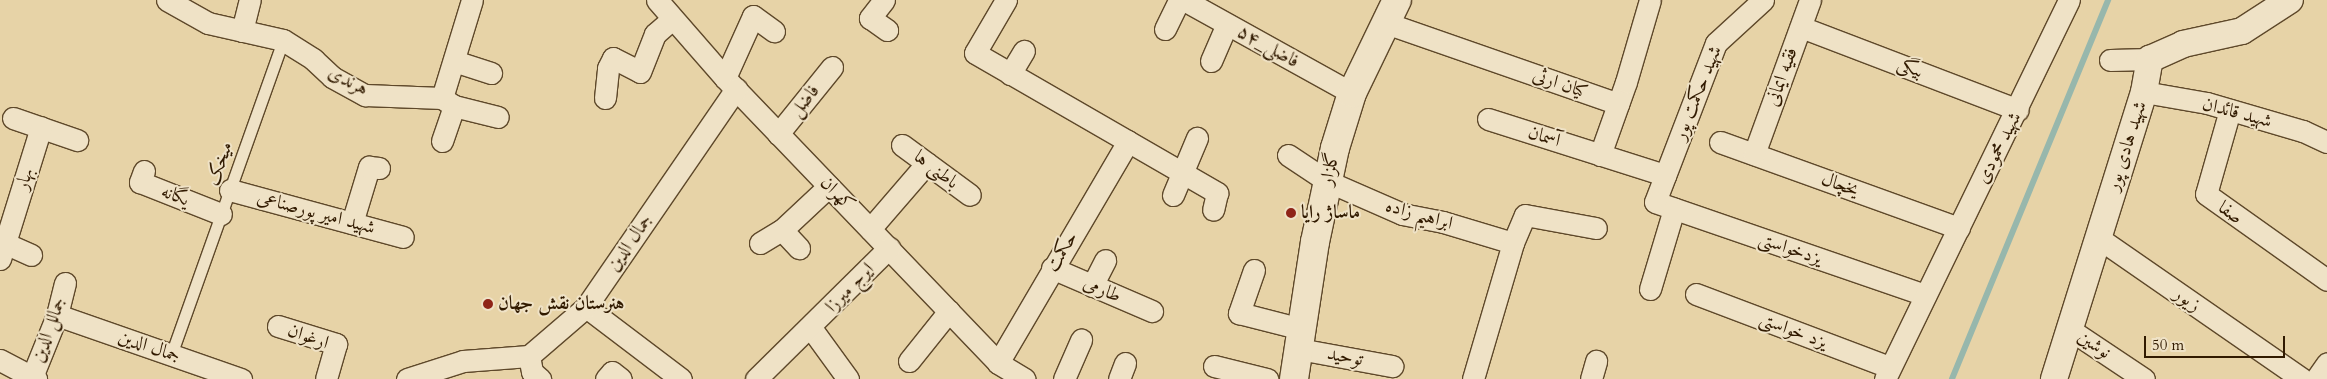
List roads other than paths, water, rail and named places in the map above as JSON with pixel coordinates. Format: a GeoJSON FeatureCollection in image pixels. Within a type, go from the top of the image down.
{"type":"FeatureCollection","features":[{"type":"Feature","properties":{"kind":"main road","name":"گلزار"},"geometry":{"type":"LineString","coordinates":[[1294,379],[1327,181],[1352,93],[1394,6]]}},
{"type":"Feature","properties":{"kind":"street","name":"هرندی"},"geometry":{"type":"LineString","coordinates":[[168,0],[208,23],[283,40],[313,59],[332,77],[365,95],[448,102],[498,117]]}},
{"type":"Feature","properties":{"kind":"street"},"geometry":{"type":"LineString","coordinates":[[242,31],[250,0]]}},
{"type":"Feature","properties":{"kind":"street"},"geometry":{"type":"LineString","coordinates":[[442,141],[454,60],[472,0]]}},
{"type":"Feature","properties":{"kind":"street","name":"کهران"},"geometry":{"type":"LineString","coordinates":[[657,0],[672,19],[778,134],[1010,373]]}},
{"type":"Feature","properties":{"kind":"street"},"geometry":{"type":"LineString","coordinates":[[884,0],[870,18],[887,30]]}},
{"type":"Feature","properties":{"kind":"street"},"geometry":{"type":"LineString","coordinates":[[1006,0],[975,54],[1217,194],[1213,210]]}},
{"type":"Feature","properties":{"kind":"street"},"geometry":{"type":"LineString","coordinates":[[1165,29],[1184,0]]}},
{"type":"Feature","properties":{"kind":"street","name":"۵۴_فاضلی"},"geometry":{"type":"LineString","coordinates":[[1184,0],[1352,93]]}},
{"type":"Feature","properties":{"kind":"street"},"geometry":{"type":"LineString","coordinates":[[1650,0],[1600,155],[1665,175]]}},
{"type":"Feature","properties":{"kind":"street","name":"شهید حکمت پور"},"geometry":{"type":"LineString","coordinates":[[1650,289],[1664,205],[1665,175],[1716,43],[1763,0]]}},
{"type":"Feature","properties":{"kind":"street","name":"فقیه ایمانی"},"geometry":{"type":"LineString","coordinates":[[1754,154],[1810,0]]}},
{"type":"Feature","properties":{"kind":"street","name":"شهید محمودی"},"geometry":{"type":"LineString","coordinates":[[1887,373],[2018,110],[2069,0]]}},
{"type":"Feature","properties":{"kind":"street"},"geometry":{"type":"LineString","coordinates":[[2110,60],[2150,59],[2183,44],[2242,31],[2290,0]]}},
{"type":"Feature","properties":{"kind":"street","name":"کیان ارثی"},"geometry":{"type":"LineString","coordinates":[[1394,6],[1618,104]]}},
{"type":"Feature","properties":{"kind":"street","name":"جمال الدین"},"geometry":{"type":"LineString","coordinates":[[529,356],[586,307],[730,83],[753,16],[774,31]]}},
{"type":"Feature","properties":{"kind":"street"},"geometry":{"type":"LineString","coordinates":[[606,98],[608,68],[613,58],[640,72],[654,34],[672,19]]}},
{"type":"Feature","properties":{"kind":"street"},"geometry":{"type":"LineString","coordinates":[[1211,61],[1227,24]]}},
{"type":"Feature","properties":{"kind":"street","name":"بیگی"},"geometry":{"type":"LineString","coordinates":[[1801,27],[2018,110]]}},
{"type":"Feature","properties":{"kind":"street"},"geometry":{"type":"LineString","coordinates":[[1010,74],[1024,51]]}},
{"type":"Feature","properties":{"kind":"street","name":"شهید هادی پور"},"geometry":{"type":"LineString","coordinates":[[2054,379],[2144,92],[2150,59]]}},
{"type":"Feature","properties":{"kind":"street"},"geometry":{"type":"LineString","coordinates":[[454,60],[491,73]]}},
{"type":"Feature","properties":{"kind":"street","name":"فاضل"},"geometry":{"type":"LineString","coordinates":[[778,134],[832,67]]}},
{"type":"Feature","properties":{"kind":"street","name":"شهید قائدان"},"geometry":{"type":"LineString","coordinates":[[2144,92],[2230,110],[2326,139]]}},
{"type":"Feature","properties":{"kind":"street","name":"صفا"},"geometry":{"type":"LineString","coordinates":[[2230,110],[2206,194],[2327,280]]}},
{"type":"Feature","properties":{"kind":"street"},"geometry":{"type":"LineString","coordinates":[[13,118],[77,140]]}},
{"type":"Feature","properties":{"kind":"street","name":"آسمان"},"geometry":{"type":"LineString","coordinates":[[1488,120],[1600,155]]}},
{"type":"Feature","properties":{"kind":"street","name":"بهار"},"geometry":{"type":"LineString","coordinates":[[2,248],[41,127]]}},
{"type":"Feature","properties":{"kind":"street"},"geometry":{"type":"LineString","coordinates":[[1173,195],[1197,138]]}},
{"type":"Feature","properties":{"kind":"street","name":"حکمت"},"geometry":{"type":"LineString","coordinates":[[1010,373],[1052,268],[1128,141]]}},
{"type":"Feature","properties":{"kind":"street","name":"یخچال"},"geometry":{"type":"LineString","coordinates":[[1720,142],[1959,228]]}},
{"type":"Feature","properties":{"kind":"street","name":"باطنی ها"},"geometry":{"type":"LineString","coordinates":[[902,145],[970,195]]}},
{"type":"Feature","properties":{"kind":"street","name":"ابراهیم زاده"},"geometry":{"type":"LineString","coordinates":[[1288,155],[1327,181],[1402,214],[1443,222],[1513,243]]}},
{"type":"Feature","properties":{"kind":"street"},"geometry":{"type":"LineString","coordinates":[[870,229],[927,164]]}},
{"type":"Feature","properties":{"kind":"street"},"geometry":{"type":"LineString","coordinates":[[352,223],[369,167],[379,168]]}},
{"type":"Feature","properties":{"kind":"street","name":"یگانه"},"geometry":{"type":"LineString","coordinates":[[144,171],[140,182],[221,214]]}},
{"type":"Feature","properties":{"kind":"street"},"geometry":{"type":"LineString","coordinates":[[760,243],[782,230],[829,186]]}},
{"type":"Feature","properties":{"kind":"street","name":"شهید امیر پورصناعی"},"geometry":{"type":"LineString","coordinates":[[230,190],[403,236]]}},
{"type":"Feature","properties":{"kind":"street","name":"یزدخواستی"},"geometry":{"type":"LineString","coordinates":[[1664,205],[1926,295]]}},
{"type":"Feature","properties":{"kind":"street"},"geometry":{"type":"LineString","coordinates":[[1473,379],[1513,243],[1524,215],[1596,228]]}},
{"type":"Feature","properties":{"kind":"street"},"geometry":{"type":"LineString","coordinates":[[782,230],[799,248]]}},
{"type":"Feature","properties":{"kind":"street","name":"زیور"},"geometry":{"type":"LineString","coordinates":[[2098,238],[2302,379]]}},
{"type":"Feature","properties":{"kind":"street"},"geometry":{"type":"LineString","coordinates":[[2,248],[31,255]]}},
{"type":"Feature","properties":{"kind":"street","name":"ایرج میرزا"},"geometry":{"type":"LineString","coordinates":[[756,379],[811,328],[889,248]]}},
{"type":"Feature","properties":{"kind":"street"},"geometry":{"type":"LineString","coordinates":[[1092,286],[1105,260]]}},
{"type":"Feature","properties":{"kind":"street","name":"طارمی"},"geometry":{"type":"LineString","coordinates":[[1052,268],[1152,312]]}},
{"type":"Feature","properties":{"kind":"street","name":"توحید"},"geometry":{"type":"LineString","coordinates":[[1254,270],[1239,313],[1300,339],[1392,366]]}},
{"type":"Feature","properties":{"kind":"street","name":"جمالل الدین"},"geometry":{"type":"LineString","coordinates":[[34,378],[65,283]]}},
{"type":"Feature","properties":{"kind":"street","name":"یزد خواستی"},"geometry":{"type":"LineString","coordinates":[[1696,294],[1887,373]]}},
{"type":"Feature","properties":{"kind":"street"},"geometry":{"type":"LineString","coordinates":[[586,307],[675,374]]}},
{"type":"Feature","properties":{"kind":"street"},"geometry":{"type":"LineString","coordinates":[[909,361],[949,311]]}},
{"type":"Feature","properties":{"kind":"street","name":"جمال الدین"},"geometry":{"type":"LineString","coordinates":[[56,315],[241,379]]}},
{"type":"Feature","properties":{"kind":"street","name":"ارغوان"},"geometry":{"type":"LineString","coordinates":[[278,326],[336,344],[326,379]]}},
{"type":"Feature","properties":{"kind":"street","name":"ایرج میرزا"},"geometry":{"type":"LineString","coordinates":[[811,328],[848,379]]}},
{"type":"Feature","properties":{"kind":"street","name":"نوشین"},"geometry":{"type":"LineString","coordinates":[[2070,329],[2144,379]]}},
{"type":"Feature","properties":{"kind":"street"},"geometry":{"type":"LineString","coordinates":[[1064,379],[1081,340]]}},
{"type":"Feature","properties":{"kind":"street"},"geometry":{"type":"LineString","coordinates":[[407,379],[463,361],[529,356],[532,372],[540,379]]}},
{"type":"Feature","properties":{"kind":"street"},"geometry":{"type":"LineString","coordinates":[[0,360],[34,378]]}},
{"type":"Feature","properties":{"kind":"street"},"geometry":{"type":"LineString","coordinates":[[2316,379],[2327,363]]}},
{"type":"Feature","properties":{"kind":"street"},"geometry":{"type":"LineString","coordinates":[[1214,366],[1267,379]]}},
{"type":"Feature","properties":{"kind":"street"},"geometry":{"type":"LineString","coordinates":[[606,379],[612,372],[621,379]]}},
{"type":"Feature","properties":{"kind":"lane","name":"میخک"},"geometry":{"type":"LineString","coordinates":[[171,355],[283,40]]}},
{"type":"Feature","properties":{"kind":"waterway"},"geometry":{"type":"LineString","coordinates":[[1952,379],[2108,0]]}},
{"type":"Feature","properties":{"kind":"place","name":"ماساژ رایا"},"geometry":{"type":"Point","coordinates":[1291,213]}},
{"type":"Feature","properties":{"kind":"place","name":"هنرستان نقش جهان"},"geometry":{"type":"Point","coordinates":[488,304]}}]}
